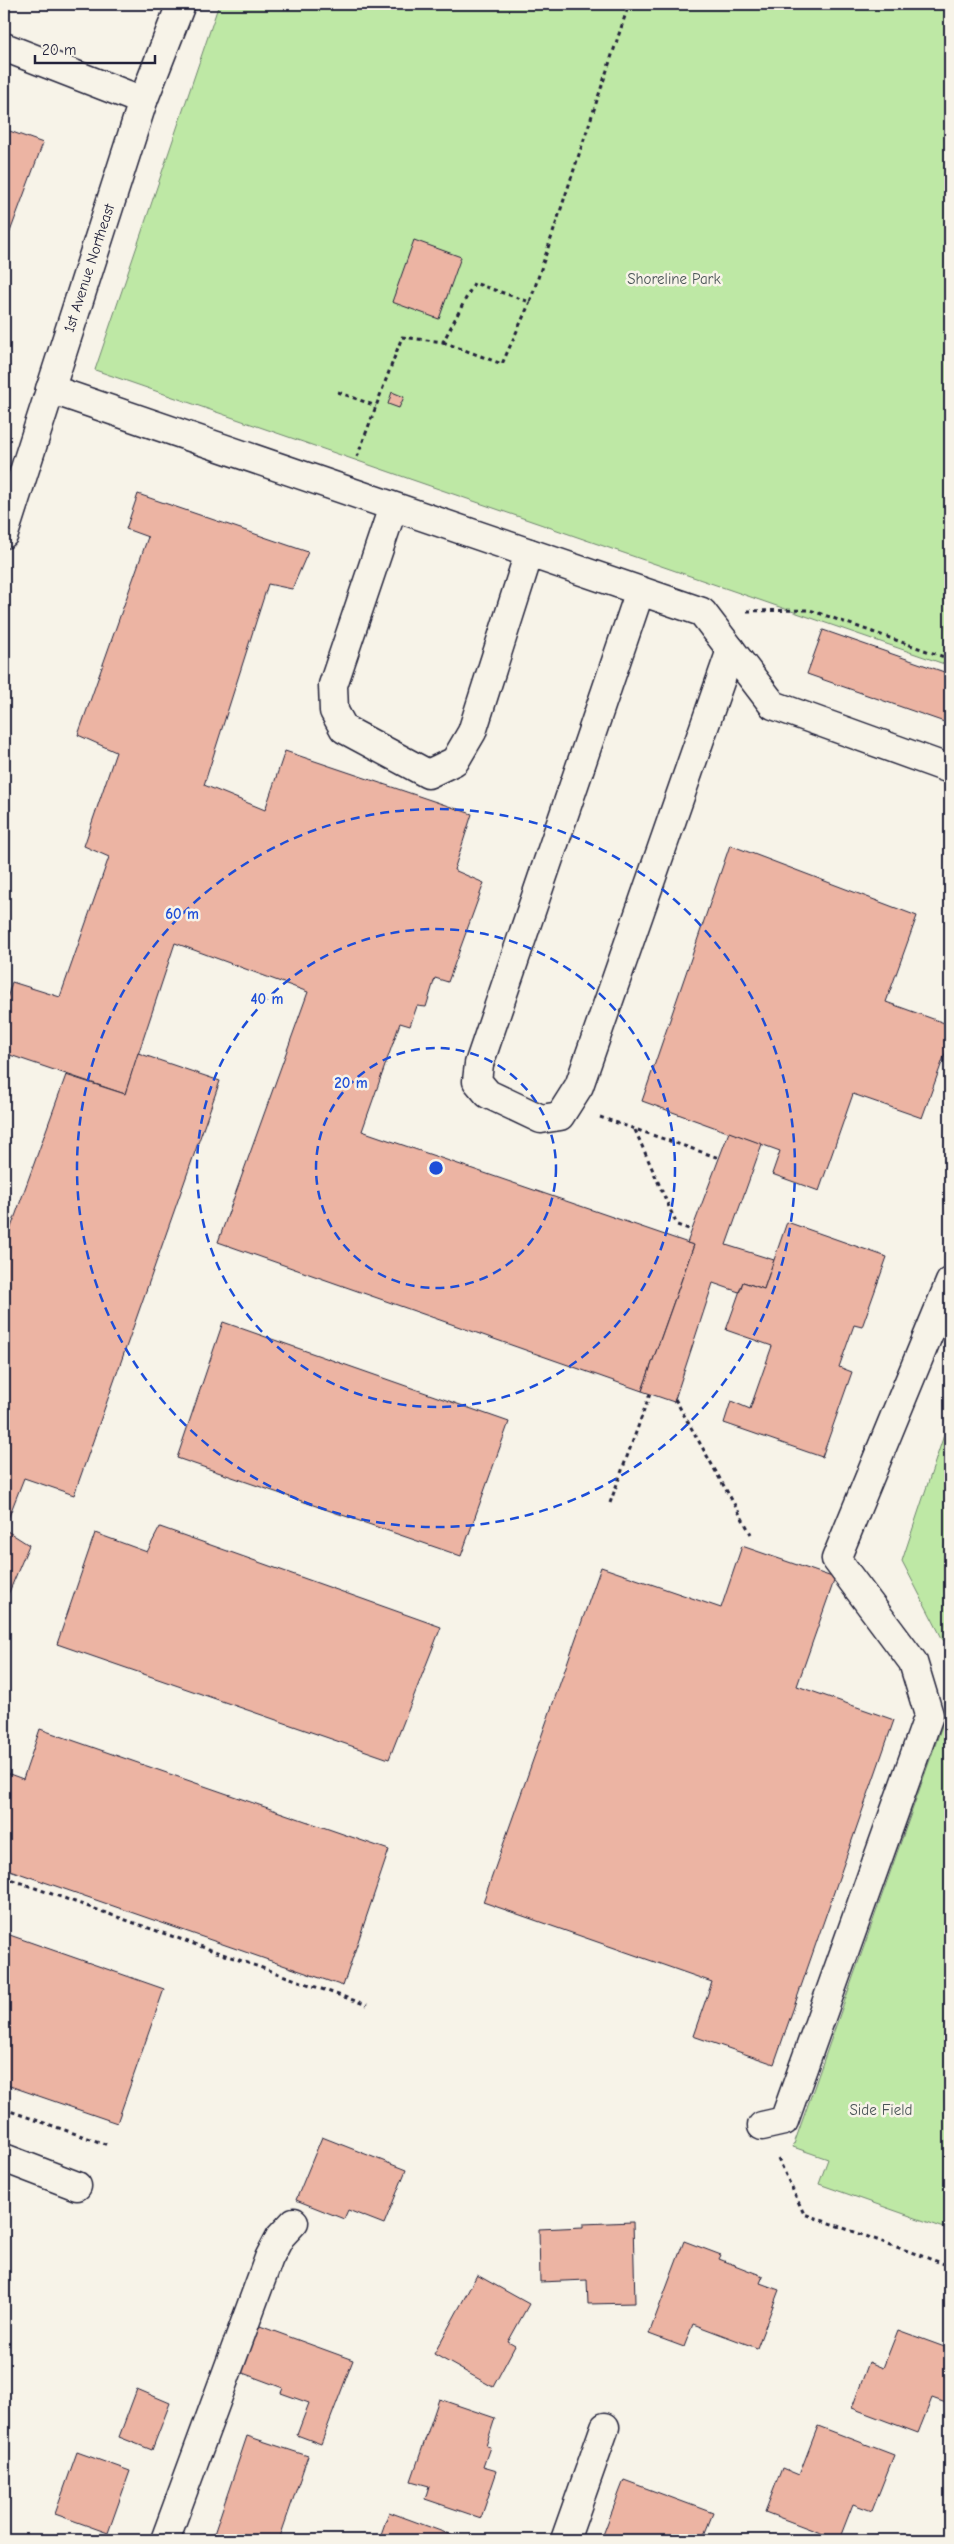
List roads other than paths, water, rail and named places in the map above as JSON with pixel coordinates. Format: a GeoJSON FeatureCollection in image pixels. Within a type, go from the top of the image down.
{"type":"FeatureCollection","features":[{"type":"Feature","properties":{"kind":"street","name":"1st Avenue Northeast"},"geometry":{"type":"LineString","coordinates":[[4,534],[143,102],[181,4]]}},
{"type":"Feature","properties":{"kind":"street"},"geometry":{"type":"LineString","coordinates":[[4,47],[143,102]]}},
{"type":"Feature","properties":{"kind":"street"},"geometry":{"type":"LineString","coordinates":[[50,389],[702,612],[773,705],[950,769]]}},
{"type":"Feature","properties":{"kind":"street"},"geometry":{"type":"LineString","coordinates":[[393,507],[332,685],[334,711],[344,729],[428,774],[455,761],[472,732],[529,553]]}},
{"type":"Feature","properties":{"kind":"street"},"geometry":{"type":"LineString","coordinates":[[640,591],[479,1064],[477,1081],[488,1094],[541,1119],[560,1116],[579,1086],[731,650]]}},
{"type":"Feature","properties":{"kind":"street"},"geometry":{"type":"LineString","coordinates":[[762,2126],[784,2122],[930,1716],[913,1662],[836,1559],[950,1282]]}},
{"type":"Feature","properties":{"kind":"street"},"geometry":{"type":"LineString","coordinates":[[4,2158],[77,2186]]}},
{"type":"Feature","properties":{"kind":"street"},"geometry":{"type":"LineString","coordinates":[[165,2540],[268,2258],[280,2237],[294,2222]]}},
{"type":"Feature","properties":{"kind":"street"},"geometry":{"type":"LineString","coordinates":[[565,2540],[605,2427]]}},
{"type":"Feature","properties":{"kind":"park label","name":"Shoreline Park"},"geometry":{"type":"Point","coordinates":[674,279]}},
{"type":"Feature","properties":{"kind":"park label","name":"Side Field"},"geometry":{"type":"Point","coordinates":[881,2110]}}]}
